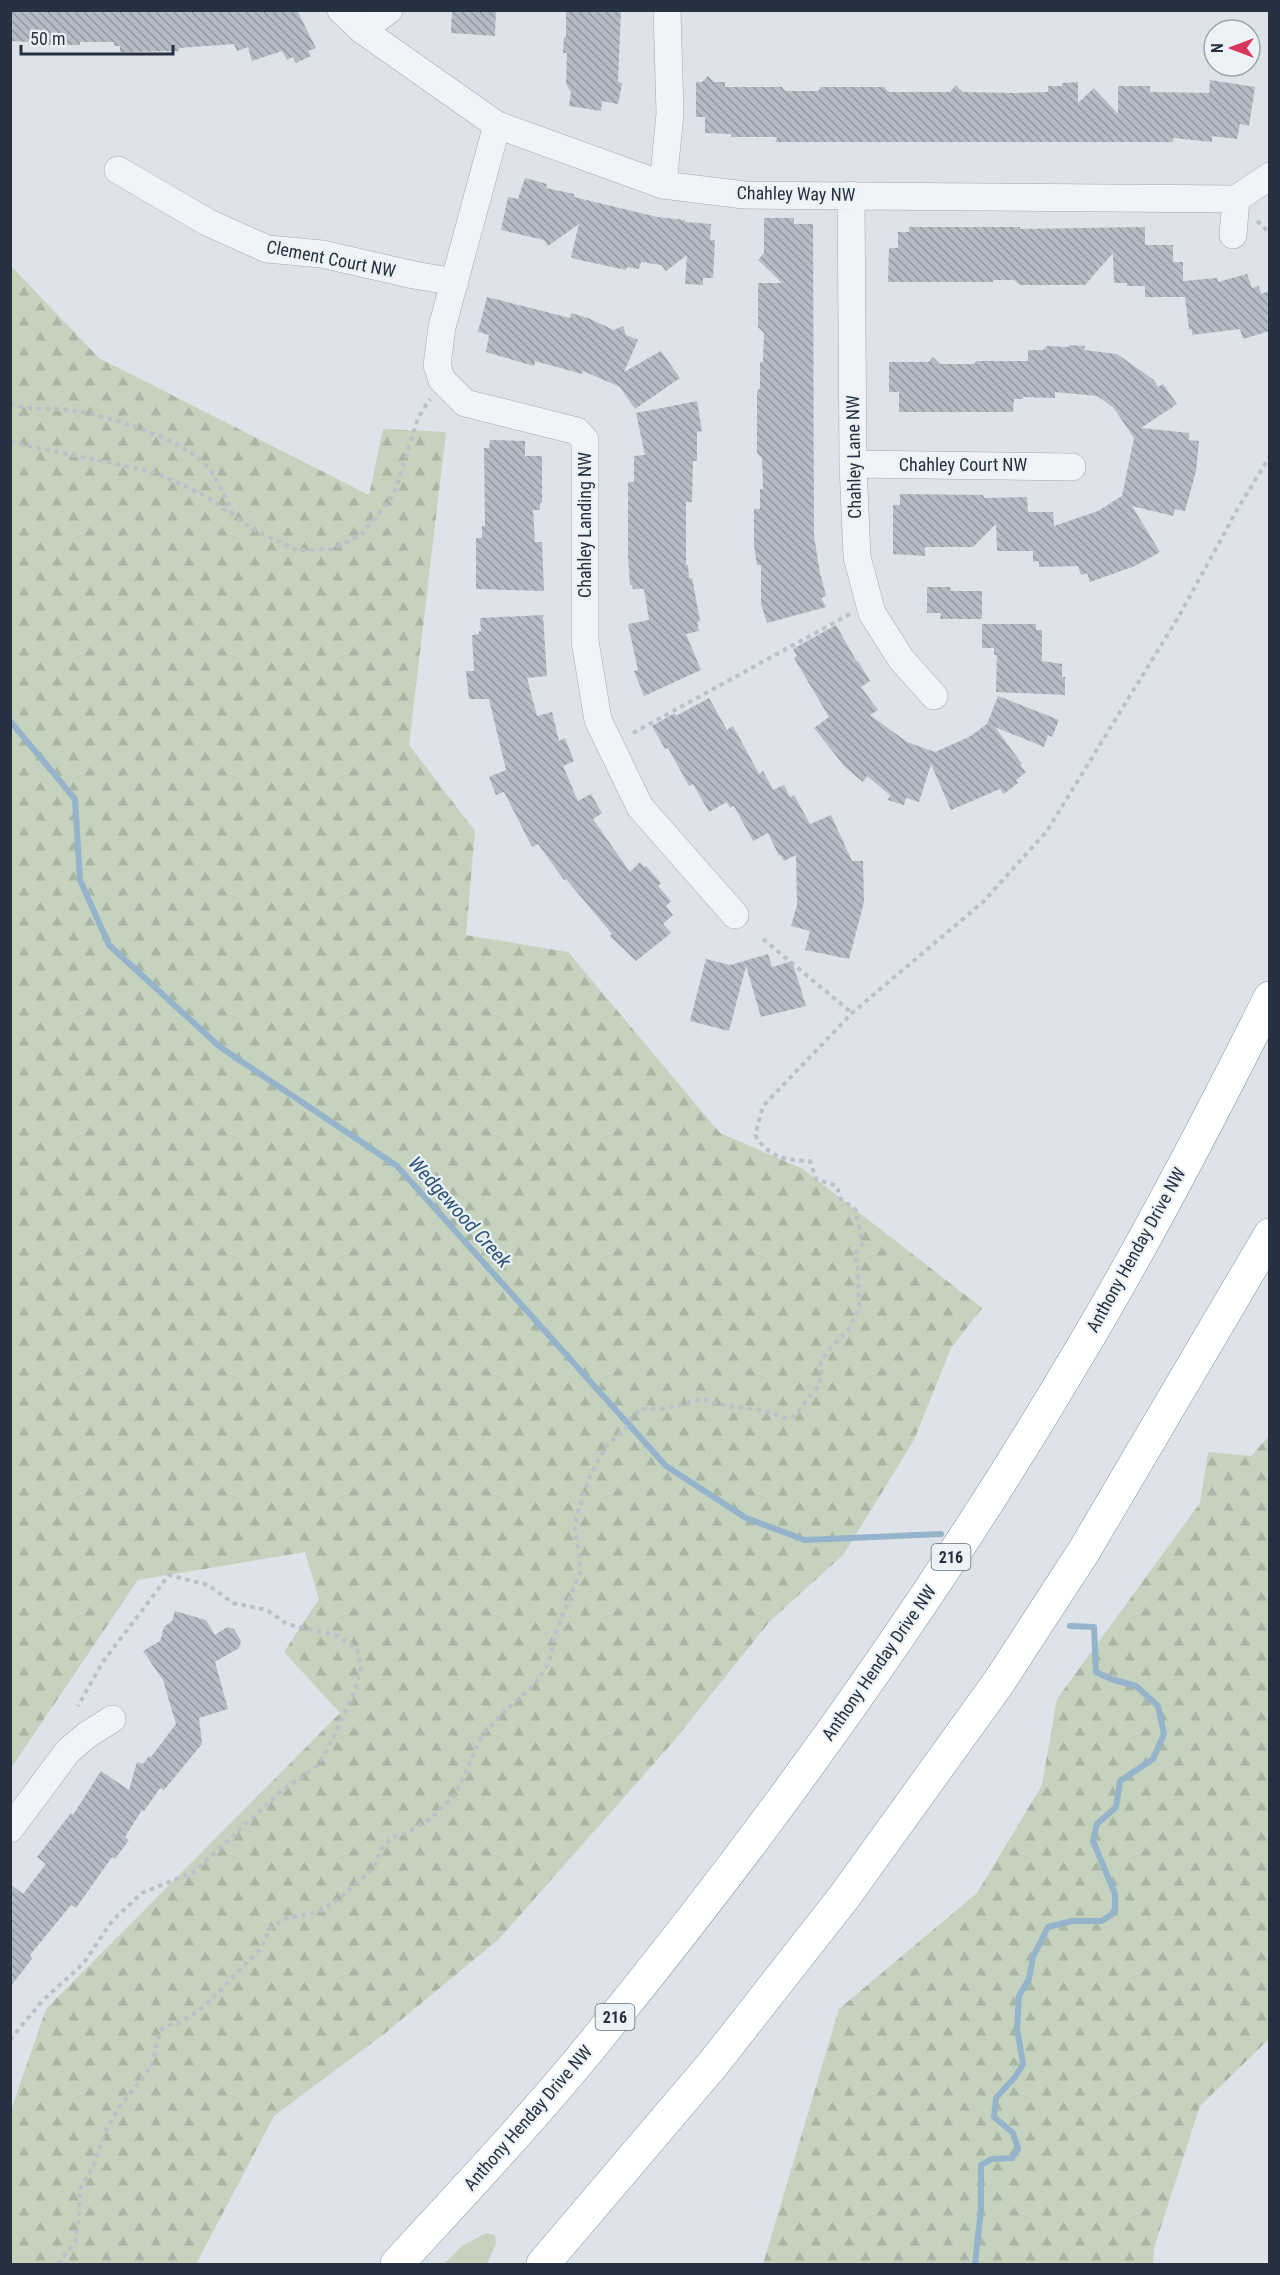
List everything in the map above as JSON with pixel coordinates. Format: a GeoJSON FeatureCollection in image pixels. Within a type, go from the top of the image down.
{"type":"FeatureCollection","features":[{"type":"Feature","properties":{"kind":"highway","name":"Anthony Henday Drive NW"},"geometry":{"type":"LineString","coordinates":[[397,2265],[591,2048],[715,1892],[815,1756],[948,1563],[1079,1353],[1148,1233],[1269,998]]}},
{"type":"Feature","properties":{"kind":"highway"},"geometry":{"type":"LineString","coordinates":[[543,2265],[713,2064],[844,1897],[1011,1664],[1084,1551],[1269,1235]]}},
{"type":"Feature","properties":{"kind":"street","name":"Chahley Way NW"},"geometry":{"type":"LineString","coordinates":[[341,10],[362,30],[497,125],[663,185],[744,195],[1236,199]]}},
{"type":"Feature","properties":{"kind":"street"},"geometry":{"type":"LineString","coordinates":[[362,30],[389,10]]}},
{"type":"Feature","properties":{"kind":"street"},"geometry":{"type":"LineString","coordinates":[[663,185],[669,113],[667,10]]}},
{"type":"Feature","properties":{"kind":"street"},"geometry":{"type":"LineString","coordinates":[[442,380],[437,365],[441,336],[497,125]]}},
{"type":"Feature","properties":{"kind":"street","name":"Clement Court NW"},"geometry":{"type":"LineString","coordinates":[[118,170],[207,222],[267,249],[322,254],[455,282]]}},
{"type":"Feature","properties":{"kind":"street"},"geometry":{"type":"LineString","coordinates":[[1233,235],[1236,199],[1269,176]]}},
{"type":"Feature","properties":{"kind":"street","name":"Chahley Lane NW"},"geometry":{"type":"LineString","coordinates":[[851,195],[853,465],[857,557],[872,613],[901,659],[934,696]]}},
{"type":"Feature","properties":{"kind":"street","name":"Chahley Landing NW"},"geometry":{"type":"LineString","coordinates":[[442,380],[465,403],[577,431],[585,440],[585,641],[598,720],[640,807],[735,915]]}},
{"type":"Feature","properties":{"kind":"street","name":"Chahley Court NW"},"geometry":{"type":"LineString","coordinates":[[853,465],[1072,467]]}},
{"type":"Feature","properties":{"kind":"street"},"geometry":{"type":"LineString","coordinates":[[10,1829],[68,1751],[112,1719]]}},
{"type":"Feature","properties":{"kind":"path"},"geometry":{"type":"LineString","coordinates":[[10,442],[153,472],[202,494],[256,531],[297,550],[333,549],[362,534],[394,494],[418,418],[442,380]]}},
{"type":"Feature","properties":{"kind":"path"},"geometry":{"type":"LineString","coordinates":[[10,404],[40,409],[73,410],[114,420],[157,435],[204,463],[233,515]]}},
{"type":"Feature","properties":{"kind":"path"},"geometry":{"type":"LineString","coordinates":[[58,2265],[75,2242],[80,2189],[94,2164],[106,2130],[118,2109],[152,2065],[162,2029],[178,2024],[205,2006],[262,1947],[269,1929],[284,1919],[319,1912],[336,1901],[374,1868],[380,1851],[391,1838],[430,1820],[455,1795],[482,1735],[536,1683],[549,1661],[555,1634],[580,1573],[579,1551],[575,1534],[576,1518],[590,1476],[606,1446],[626,1429],[631,1418],[641,1408],[663,1408],[704,1399],[735,1408],[762,1410],[785,1418],[793,1417],[816,1389],[822,1375],[820,1365],[826,1353],[848,1330],[859,1309],[858,1264],[854,1255],[862,1244],[856,1210],[840,1198],[837,1186],[816,1179],[810,1161],[782,1160],[762,1145],[755,1135],[763,1106],[852,1013],[983,902],[1047,831],[1179,616],[1269,456]]}},
{"type":"Feature","properties":{"kind":"path"},"geometry":{"type":"LineString","coordinates":[[633,733],[850,614]]}},
{"type":"Feature","properties":{"kind":"path"},"geometry":{"type":"LineString","coordinates":[[763,939],[852,1013]]}},
{"type":"Feature","properties":{"kind":"path"},"geometry":{"type":"LineString","coordinates":[[10,2040],[42,2001],[83,1964],[112,1921],[142,1893],[194,1872],[281,1791],[317,1766],[356,1688],[361,1668],[357,1649],[338,1636],[287,1624],[267,1611],[233,1603],[208,1585],[169,1575],[102,1663],[78,1706]]}},
{"type":"Feature","properties":{"kind":"green space"},"geometry":{"type":"Polygon","coordinates":[[[11,266],[99,358],[369,495],[383,429],[446,432],[409,745],[475,831],[466,935],[568,952],[720,1133],[803,1169],[982,1308],[951,1348],[914,1440],[844,1554],[770,1621],[673,1742],[498,1940],[384,2034],[274,2116],[196,2264],[11,2264],[11,2110],[46,2009],[340,1713],[284,1652],[319,1599],[305,1552],[138,1580],[11,1768],[11,266]]]}},
{"type":"Feature","properties":{"kind":"green space"},"geometry":{"type":"Polygon","coordinates":[[[1269,1436],[1269,2039],[1200,2106],[1154,2248],[1153,2264],[763,2264],[839,2009],[977,1893],[1042,1785],[1057,1699],[1200,1503],[1208,1452],[1251,1456],[1269,1436]]]}},
{"type":"Feature","properties":{"kind":"green space"},"geometry":{"type":"Polygon","coordinates":[[[486,2233],[495,2235],[496,2244],[487,2264],[444,2264],[462,2246],[486,2233]]]}},
{"type":"Feature","properties":{"kind":"building"},"geometry":{"type":"Polygon","coordinates":[[[16,10],[297,10],[316,48],[308,51],[311,56],[296,63],[293,57],[287,60],[282,51],[252,61],[248,47],[237,51],[234,44],[179,48],[179,51],[120,52],[120,46],[114,46],[114,42],[29,45],[29,42],[10,41],[10,12],[16,10]]]}},
{"type":"Feature","properties":{"kind":"building"},"geometry":{"type":"Polygon","coordinates":[[[452,10],[496,10],[495,36],[451,33],[452,10]]]}},
{"type":"Feature","properties":{"kind":"building"},"geometry":{"type":"Polygon","coordinates":[[[566,10],[621,10],[618,82],[622,83],[618,104],[602,101],[601,111],[569,106],[571,92],[566,84],[567,53],[563,53],[564,37],[566,37],[566,10]]]}},
{"type":"Feature","properties":{"kind":"building"},"geometry":{"type":"Polygon","coordinates":[[[708,76],[714,82],[725,82],[725,87],[782,87],[785,91],[818,91],[821,87],[884,87],[889,92],[950,92],[956,85],[963,92],[1048,92],[1048,86],[1062,86],[1062,83],[1078,82],[1078,103],[1094,88],[1118,114],[1118,86],[1150,86],[1150,92],[1209,93],[1210,80],[1255,87],[1249,126],[1240,124],[1237,139],[1212,136],[1212,142],[1173,138],[1173,142],[776,142],[777,137],[731,137],[731,134],[705,133],[705,117],[696,117],[696,82],[702,82],[708,76]]]}},
{"type":"Feature","properties":{"kind":"building"},"geometry":{"type":"Polygon","coordinates":[[[525,178],[547,184],[546,188],[574,194],[574,197],[657,217],[711,224],[710,240],[715,240],[713,278],[703,278],[703,285],[685,284],[687,255],[666,271],[661,265],[641,262],[639,269],[627,267],[626,270],[575,259],[571,257],[579,224],[548,246],[544,240],[501,230],[508,197],[518,199],[525,178]]]}},
{"type":"Feature","properties":{"kind":"building"},"geometry":{"type":"Polygon","coordinates":[[[764,218],[794,218],[794,224],[813,224],[814,536],[826,596],[821,598],[826,607],[767,623],[761,604],[761,565],[757,565],[754,546],[754,509],[760,509],[760,489],[763,489],[762,458],[757,453],[757,392],[760,388],[760,362],[763,362],[764,333],[758,327],[758,283],[782,283],[758,260],[764,253],[764,218]]]}},
{"type":"Feature","properties":{"kind":"building"},"geometry":{"type":"Polygon","coordinates":[[[909,227],[1020,227],[1020,229],[1145,227],[1145,245],[1173,245],[1173,262],[1183,262],[1183,281],[1217,278],[1218,282],[1247,274],[1252,288],[1259,286],[1261,294],[1269,291],[1269,331],[1243,339],[1240,329],[1192,335],[1192,329],[1189,330],[1185,297],[1145,297],[1145,286],[1114,283],[1113,253],[1085,285],[1020,285],[1014,280],[888,282],[889,248],[898,248],[898,232],[909,232],[909,227]]]}},
{"type":"Feature","properties":{"kind":"building"},"geometry":{"type":"Polygon","coordinates":[[[487,297],[570,318],[571,313],[614,330],[623,326],[626,335],[638,340],[624,372],[661,351],[680,378],[635,409],[620,387],[583,371],[582,374],[535,361],[534,366],[486,352],[489,335],[478,332],[487,297]]]}},
{"type":"Feature","properties":{"kind":"building"},"geometry":{"type":"Polygon","coordinates":[[[1069,345],[1085,346],[1084,350],[1117,354],[1154,380],[1158,387],[1163,384],[1177,404],[1141,428],[1189,433],[1189,440],[1199,441],[1196,471],[1185,511],[1175,509],[1173,516],[1132,506],[1160,552],[1135,566],[1090,582],[1087,573],[1081,575],[1078,566],[1039,567],[1039,561],[1033,562],[1033,551],[997,551],[996,524],[973,547],[925,547],[925,556],[893,554],[893,505],[900,505],[900,494],[983,495],[984,498],[1027,497],[1028,512],[1053,512],[1054,526],[1098,511],[1122,496],[1134,438],[1113,407],[1097,396],[1055,392],[1055,398],[1023,397],[1023,399],[1014,399],[1013,412],[899,412],[899,392],[889,392],[889,362],[928,362],[933,357],[940,364],[1028,361],[1028,350],[1043,350],[1047,346],[1069,347],[1069,345]]]}},
{"type":"Feature","properties":{"kind":"building"},"geometry":{"type":"Polygon","coordinates":[[[697,401],[702,431],[697,432],[697,461],[693,461],[692,502],[686,502],[686,565],[688,565],[689,578],[692,578],[700,621],[697,622],[699,631],[686,634],[701,670],[644,696],[634,671],[638,670],[628,624],[649,620],[644,589],[633,589],[630,585],[628,555],[628,482],[634,482],[634,456],[645,455],[636,413],[697,401]]]}},
{"type":"Feature","properties":{"kind":"building"},"geometry":{"type":"Polygon","coordinates":[[[490,440],[525,441],[525,456],[542,456],[542,503],[540,503],[540,510],[533,510],[535,542],[542,542],[544,591],[476,589],[476,538],[482,538],[482,526],[485,526],[484,448],[489,448],[490,440]]]}},
{"type":"Feature","properties":{"kind":"building"},"geometry":{"type":"Polygon","coordinates":[[[927,587],[951,587],[950,591],[982,591],[982,619],[940,619],[941,613],[927,613],[927,587]]]}},
{"type":"Feature","properties":{"kind":"building"},"geometry":{"type":"Polygon","coordinates":[[[543,615],[547,676],[527,678],[537,716],[552,712],[559,741],[565,738],[574,761],[563,766],[578,801],[591,794],[602,813],[593,819],[630,872],[640,862],[644,867],[646,866],[661,883],[658,886],[671,901],[666,906],[673,915],[663,924],[671,933],[636,961],[610,936],[612,934],[566,879],[564,880],[538,844],[532,847],[504,792],[496,795],[489,777],[506,770],[489,699],[469,699],[466,671],[474,671],[472,635],[479,634],[481,631],[480,618],[543,615]]]}},
{"type":"Feature","properties":{"kind":"building"},"geometry":{"type":"Polygon","coordinates":[[[982,624],[1036,624],[1036,630],[1042,630],[1042,661],[1062,664],[1065,695],[996,692],[997,655],[994,655],[994,648],[982,648],[982,624]]]}},
{"type":"Feature","properties":{"kind":"building"},"geometry":{"type":"Polygon","coordinates":[[[836,625],[870,681],[861,687],[878,710],[870,715],[907,742],[935,752],[969,737],[987,724],[998,696],[1059,720],[1052,737],[1048,735],[1044,747],[995,727],[1026,772],[1016,780],[1018,783],[1004,794],[1000,789],[951,810],[931,764],[919,802],[906,798],[904,805],[888,800],[890,795],[867,776],[863,782],[845,767],[814,728],[829,717],[794,658],[797,656],[793,649],[836,625]]]}},
{"type":"Feature","properties":{"kind":"building"},"geometry":{"type":"Polygon","coordinates":[[[709,698],[727,730],[733,726],[759,774],[763,771],[773,790],[784,785],[790,797],[794,795],[810,824],[831,815],[852,861],[863,861],[864,902],[849,959],[805,950],[810,931],[791,926],[797,905],[796,855],[784,861],[781,855],[779,856],[768,833],[753,841],[734,806],[730,808],[727,802],[709,812],[693,784],[689,786],[668,748],[665,749],[652,726],[709,698]]]}},
{"type":"Feature","properties":{"kind":"building"},"geometry":{"type":"Polygon","coordinates":[[[768,954],[772,967],[792,961],[806,1006],[761,1017],[746,966],[729,1031],[690,1021],[706,959],[730,965],[768,954]]]}},
{"type":"Feature","properties":{"kind":"building"},"geometry":{"type":"Polygon","coordinates":[[[175,1611],[206,1620],[215,1635],[227,1627],[234,1629],[241,1641],[239,1648],[215,1662],[228,1709],[199,1718],[202,1744],[164,1790],[160,1788],[144,1811],[142,1810],[125,1837],[129,1840],[115,1859],[112,1857],[76,1908],[71,1905],[30,1955],[32,1959],[10,1987],[10,1884],[23,1894],[46,1864],[37,1857],[71,1813],[73,1815],[101,1771],[129,1790],[137,1762],[143,1764],[149,1756],[151,1757],[176,1724],[163,1680],[143,1651],[160,1641],[164,1627],[172,1621],[175,1611]]]}},
{"type":"Feature","properties":{"kind":"waterway","name":"Wedgewood Creek"},"geometry":{"type":"LineString","coordinates":[[10,721],[75,799],[80,880],[109,945],[220,1047],[397,1166],[666,1466],[746,1518],[805,1540],[941,1534]]}},
{"type":"Feature","properties":{"kind":"waterway","name":"Wedgewood Creek"},"geometry":{"type":"LineString","coordinates":[[975,2264],[981,2209],[981,2165],[992,2159],[1012,2158],[1018,2149],[1013,2133],[994,2117],[996,2098],[1015,2077],[1023,2064],[1017,2028],[1019,1996],[1029,1979],[1033,1957],[1048,1927],[1072,1921],[1102,1921],[1115,1912],[1115,1894],[1093,1841],[1097,1824],[1116,1807],[1120,1781],[1153,1759],[1164,1734],[1158,1706],[1136,1686],[1096,1672],[1094,1627],[1070,1626]]}}]}
